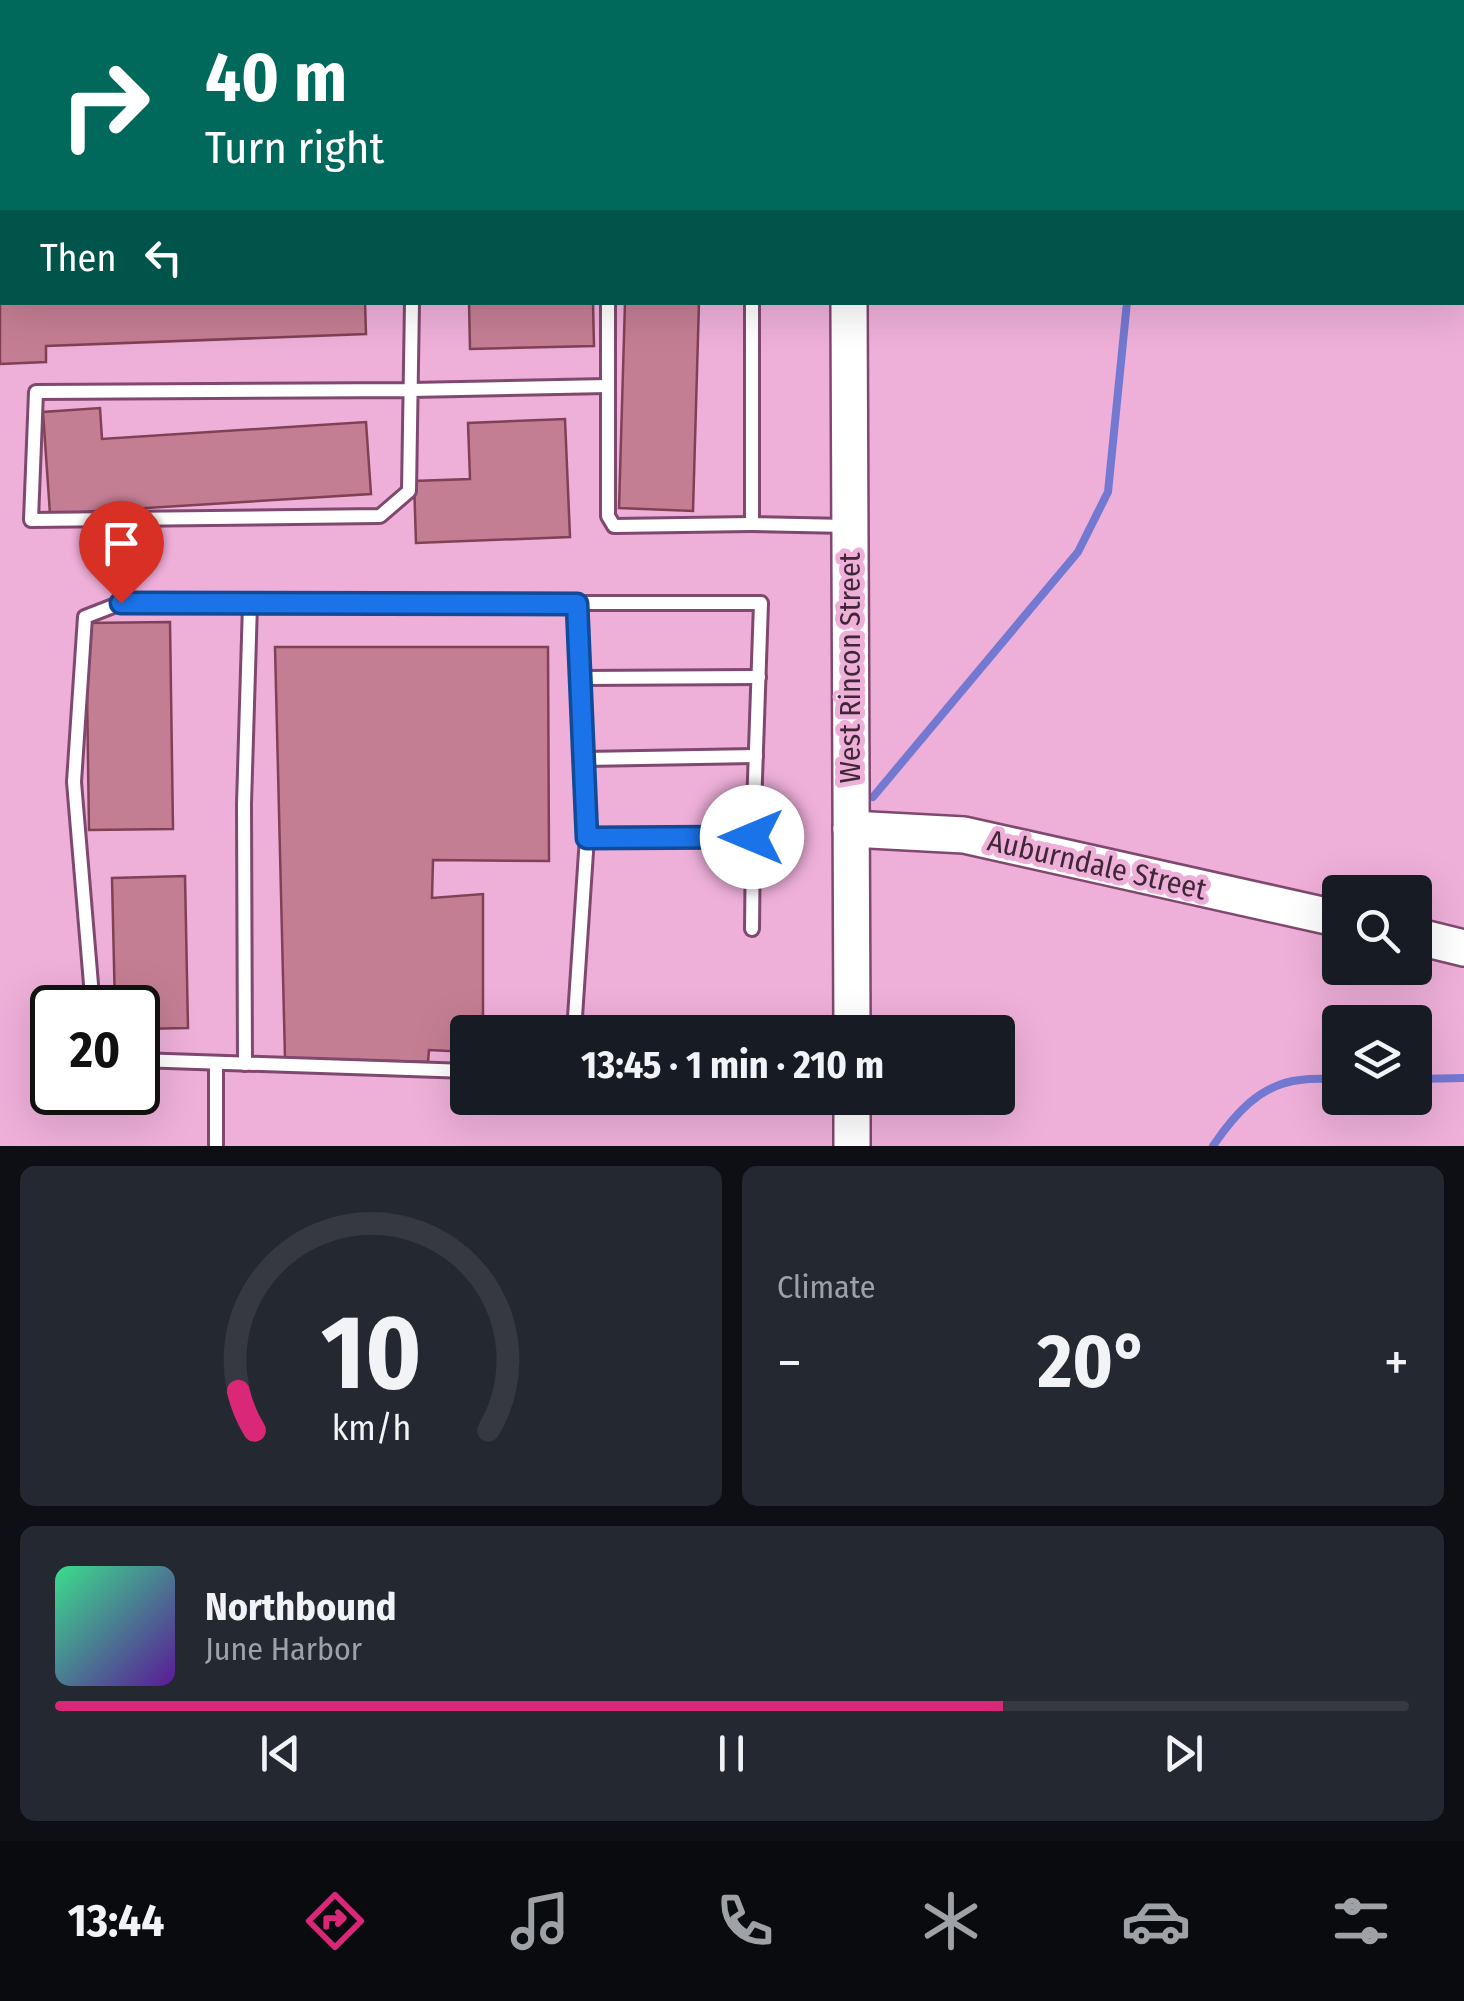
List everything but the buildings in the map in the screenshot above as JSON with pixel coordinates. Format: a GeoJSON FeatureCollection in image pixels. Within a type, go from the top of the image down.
{"type":"FeatureCollection","features":[{"type":"Feature","properties":{"kind":"main road","name":"West Rincon Street"},"geometry":{"type":"LineString","coordinates":[[849,305],[852,1015]]}},
{"type":"Feature","properties":{"kind":"main road","name":"Auburndale Street"},"geometry":{"type":"LineString","coordinates":[[851,829],[964,835],[1322,916]]}},
{"type":"Feature","properties":{"kind":"main road"},"geometry":{"type":"LineString","coordinates":[[1432,940],[1464,948]]}},
{"type":"Feature","properties":{"kind":"main road"},"geometry":{"type":"LineString","coordinates":[[852,1115],[852,1146]]}},
{"type":"Feature","properties":{"kind":"lane"},"geometry":{"type":"LineString","coordinates":[[412,305],[411,390],[410,491],[380,516],[31,520],[36,392],[411,390],[608,386]]}},
{"type":"Feature","properties":{"kind":"lane"},"geometry":{"type":"LineString","coordinates":[[608,305],[608,516],[614,526],[849,526]]}},
{"type":"Feature","properties":{"kind":"lane"},"geometry":{"type":"LineString","coordinates":[[752,305],[752,524]]}},
{"type":"Feature","properties":{"kind":"lane"},"geometry":{"type":"LineString","coordinates":[[91,985],[74,782],[85,617],[121,603],[761,604],[752,928]]}},
{"type":"Feature","properties":{"kind":"lane"},"geometry":{"type":"LineString","coordinates":[[245,1064],[244,804],[250,604]]}},
{"type":"Feature","properties":{"kind":"lane"},"geometry":{"type":"LineString","coordinates":[[575,1015],[587,838],[577,604]]}},
{"type":"Feature","properties":{"kind":"lane"},"geometry":{"type":"LineString","coordinates":[[580,678],[759,677]]}},
{"type":"Feature","properties":{"kind":"lane"},"geometry":{"type":"LineString","coordinates":[[584,759],[756,756]]}},
{"type":"Feature","properties":{"kind":"lane"},"geometry":{"type":"LineString","coordinates":[[587,838],[752,837]]}},
{"type":"Feature","properties":{"kind":"lane"},"geometry":{"type":"LineString","coordinates":[[160,1061],[450,1070]]}},
{"type":"Feature","properties":{"kind":"lane"},"geometry":{"type":"LineString","coordinates":[[216,1063],[216,1146]]}},
{"type":"Feature","properties":{"kind":"waterway"},"geometry":{"type":"LineString","coordinates":[[873,797],[1078,552],[1108,492],[1127,305]]}},
{"type":"Feature","properties":{"kind":"waterway"},"geometry":{"type":"LineString","coordinates":[[1432,1079],[1464,1078]]}},
{"type":"Feature","properties":{"kind":"waterway"},"geometry":{"type":"LineString","coordinates":[[1213,1146],[1260,1094],[1286,1083],[1322,1079]]}},
{"type":"Feature","properties":{"kind":"route"},"geometry":{"type":"LineString","coordinates":[[121,603],[577,604],[587,838],[752,837]]}}]}
